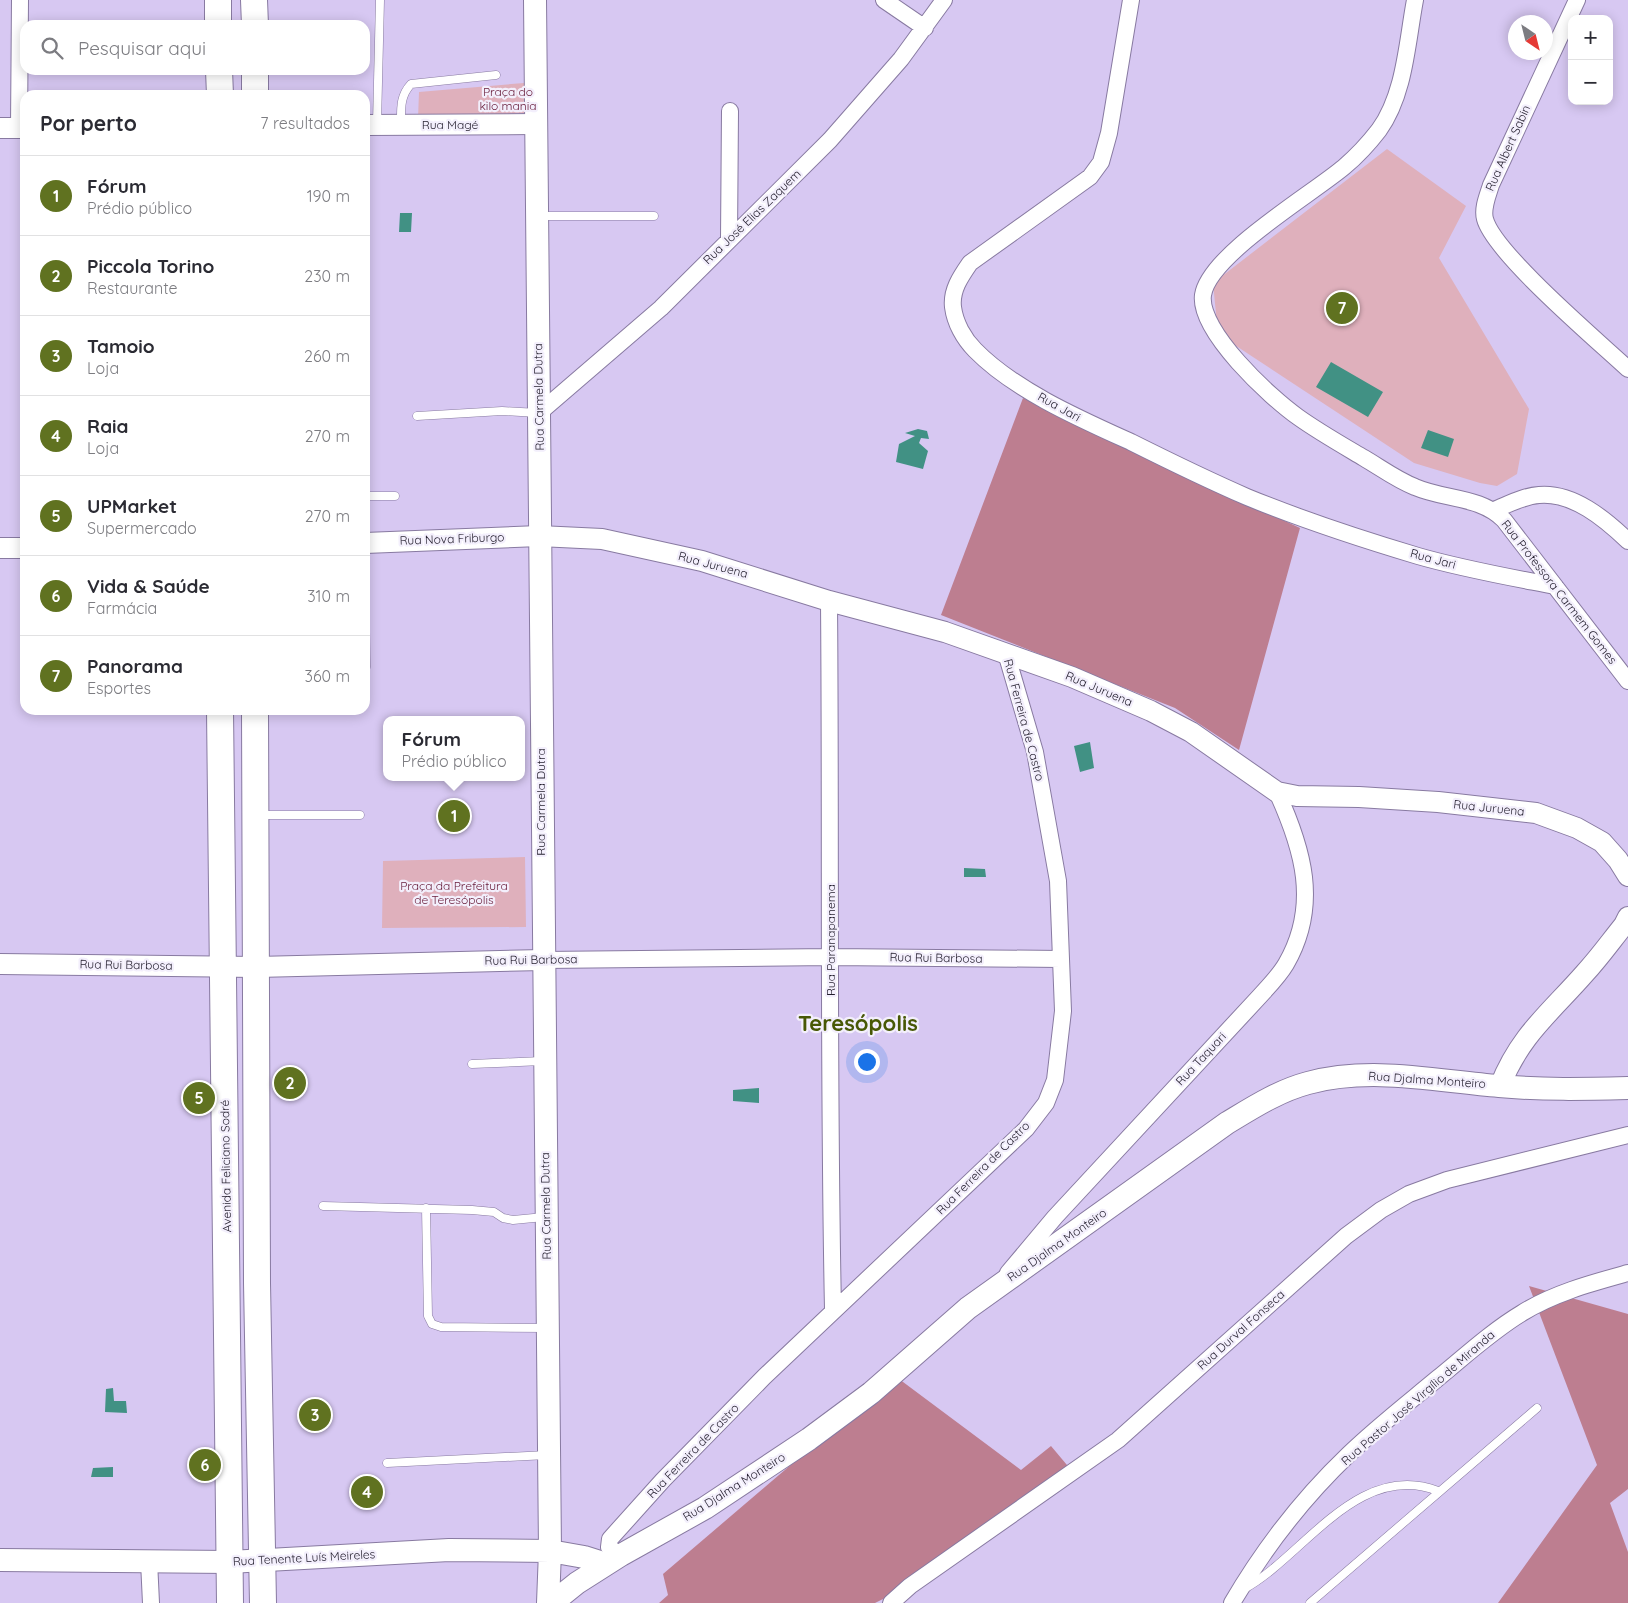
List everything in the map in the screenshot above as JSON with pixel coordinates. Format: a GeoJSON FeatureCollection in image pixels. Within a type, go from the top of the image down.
{"type":"FeatureCollection","features":[{"type":"Feature","properties":{"kind":"main road"},"geometry":{"type":"LineString","coordinates":[[218,0],[218,20]]}},
{"type":"Feature","properties":{"kind":"main road"},"geometry":{"type":"LineString","coordinates":[[254,0],[255,20]]}},
{"type":"Feature","properties":{"kind":"main road","name":"Rua Carmela Dutra"},"geometry":{"type":"LineString","coordinates":[[535,0],[550,1603]]}},
{"type":"Feature","properties":{"kind":"main road"},"geometry":{"type":"LineString","coordinates":[[219,75],[220,90]]}},
{"type":"Feature","properties":{"kind":"main road"},"geometry":{"type":"LineString","coordinates":[[255,75],[255,90]]}},
{"type":"Feature","properties":{"kind":"main road","name":"Avenida Feliciano Sodré"},"geometry":{"type":"LineString","coordinates":[[220,715],[221,966],[228,1284],[230,1603]]}},
{"type":"Feature","properties":{"kind":"main road"},"geometry":{"type":"LineString","coordinates":[[255,715],[258,1283],[264,1561],[263,1603]]}},
{"type":"Feature","properties":{"kind":"main road","name":"Rua Djalma Monteiro"},"geometry":{"type":"LineString","coordinates":[[550,1603],[614,1560],[705,1508],[809,1439],[870,1394],[968,1308],[1227,1124],[1264,1100],[1306,1083],[1347,1076],[1381,1075],[1500,1086],[1628,1088]]}},
{"type":"Feature","properties":{"kind":"main road"},"geometry":{"type":"LineString","coordinates":[[228,1284],[258,1283]]}},
{"type":"Feature","properties":{"kind":"main road","name":"Rua Tenente Luís Meireles"},"geometry":{"type":"LineString","coordinates":[[0,1560],[230,1562],[449,1550],[550,1551],[614,1560]]}},
{"type":"Feature","properties":{"kind":"street"},"geometry":{"type":"LineString","coordinates":[[15,128],[20,0]]}},
{"type":"Feature","properties":{"kind":"street"},"geometry":{"type":"LineString","coordinates":[[884,0],[925,28]]}},
{"type":"Feature","properties":{"kind":"street","name":"Rua José Elias Zaquem"},"geometry":{"type":"LineString","coordinates":[[539,413],[661,308],[830,140],[901,59],[944,0]]}},
{"type":"Feature","properties":{"kind":"street","name":"Rua Jari"},"geometry":{"type":"LineString","coordinates":[[1131,0],[1112,114],[1101,162],[1090,177],[970,263],[959,279],[954,294],[953,306],[964,336],[975,351],[1003,373],[1051,404],[1246,496],[1308,521],[1419,556],[1470,569],[1555,586]]}},
{"type":"Feature","properties":{"kind":"street","name":"Rua Professora Carmem Gomes"},"geometry":{"type":"LineString","coordinates":[[1415,0],[1399,85],[1392,107],[1380,128],[1345,166],[1236,249],[1218,267],[1204,288],[1202,298],[1212,328],[1227,349],[1273,397],[1299,418],[1415,487],[1475,502],[1494,510],[1628,681]]}},
{"type":"Feature","properties":{"kind":"street","name":"Rua Albert Sabin"},"geometry":{"type":"LineString","coordinates":[[1577,0],[1490,185],[1484,217],[1489,230],[1499,243],[1628,369]]}},
{"type":"Feature","properties":{"kind":"street"},"geometry":{"type":"LineString","coordinates":[[729,239],[730,111]]}},
{"type":"Feature","properties":{"kind":"street","name":"Rua Magé"},"geometry":{"type":"LineString","coordinates":[[371,125],[535,124]]}},
{"type":"Feature","properties":{"kind":"street"},"geometry":{"type":"LineString","coordinates":[[1494,510],[1528,497],[1540,495],[1557,496],[1582,505],[1628,540]]}},
{"type":"Feature","properties":{"kind":"street","name":"Rua Nova Friburgo"},"geometry":{"type":"LineString","coordinates":[[370,542],[539,536]]}},
{"type":"Feature","properties":{"kind":"street","name":"Rua Juruena"},"geometry":{"type":"LineString","coordinates":[[539,536],[602,539],[642,547],[746,574],[829,601],[946,632],[1006,652],[1151,711],[1191,732],[1277,792],[1297,796],[1359,797],[1438,802],[1536,813],[1577,828],[1602,842],[1618,860],[1628,876]]}},
{"type":"Feature","properties":{"kind":"street"},"geometry":{"type":"LineString","coordinates":[[0,548],[20,548]]}},
{"type":"Feature","properties":{"kind":"street","name":"Rua Paranapanema"},"geometry":{"type":"LineString","coordinates":[[829,601],[831,956],[829,1130],[833,1309]]}},
{"type":"Feature","properties":{"kind":"street","name":"Rua Ferreira de Castro"},"geometry":{"type":"LineString","coordinates":[[614,1560],[609,1547],[610,1539],[701,1440],[833,1309],[901,1249],[1026,1129],[1046,1103],[1055,1080],[1060,1053],[1063,1011],[1058,881],[1052,834],[1036,752],[1006,652]]}},
{"type":"Feature","properties":{"kind":"street","name":"Rua Taquari"},"geometry":{"type":"LineString","coordinates":[[995,1289],[1055,1216],[1259,997],[1286,965],[1299,936],[1304,912],[1306,886],[1302,859],[1277,792]]}},
{"type":"Feature","properties":{"kind":"street"},"geometry":{"type":"LineString","coordinates":[[1500,1086],[1513,1055],[1522,1042],[1585,973],[1624,925],[1628,917]]}},
{"type":"Feature","properties":{"kind":"street","name":"Rua Rui Barbosa"},"geometry":{"type":"LineString","coordinates":[[0,964],[257,967],[543,960],[831,956],[1061,959]]}},
{"type":"Feature","properties":{"kind":"street","name":"Rua Durval Fonseca"},"geometry":{"type":"LineString","coordinates":[[891,1603],[910,1586],[1118,1440],[1346,1236],[1381,1210],[1410,1194],[1446,1180],[1628,1135]]}},
{"type":"Feature","properties":{"kind":"street","name":"Rua Pastor José Virgílio de Miranda"},"geometry":{"type":"LineString","coordinates":[[1235,1598],[1291,1519],[1348,1455],[1481,1343],[1522,1312],[1544,1301],[1576,1288],[1628,1272]]}},
{"type":"Feature","properties":{"kind":"street"},"geometry":{"type":"LineString","coordinates":[[149,1561],[151,1603]]}},
{"type":"Feature","properties":{"kind":"lane"},"geometry":{"type":"LineString","coordinates":[[371,125],[380,0]]}},
{"type":"Feature","properties":{"kind":"lane"},"geometry":{"type":"LineString","coordinates":[[401,125],[404,91],[410,84],[496,75]]}},
{"type":"Feature","properties":{"kind":"lane"},"geometry":{"type":"LineString","coordinates":[[536,216],[654,216]]}},
{"type":"Feature","properties":{"kind":"lane"},"geometry":{"type":"LineString","coordinates":[[417,416],[502,411],[539,413]]}},
{"type":"Feature","properties":{"kind":"lane"},"geometry":{"type":"LineString","coordinates":[[370,496],[395,496]]}},
{"type":"Feature","properties":{"kind":"lane"},"geometry":{"type":"LineString","coordinates":[[256,815],[360,815]]}},
{"type":"Feature","properties":{"kind":"lane"},"geometry":{"type":"LineString","coordinates":[[472,1064],[544,1060]]}},
{"type":"Feature","properties":{"kind":"lane"},"geometry":{"type":"LineString","coordinates":[[323,1206],[426,1208],[494,1212],[503,1218],[513,1220],[546,1216]]}},
{"type":"Feature","properties":{"kind":"lane"},"geometry":{"type":"LineString","coordinates":[[426,1208],[428,1316],[432,1324],[441,1327],[547,1328]]}},
{"type":"Feature","properties":{"kind":"lane"},"geometry":{"type":"LineString","coordinates":[[1310,1603],[1438,1491],[1537,1408]]}},
{"type":"Feature","properties":{"kind":"lane"},"geometry":{"type":"LineString","coordinates":[[387,1463],[549,1455]]}},
{"type":"Feature","properties":{"kind":"lane"},"geometry":{"type":"LineString","coordinates":[[1235,1598],[1259,1581],[1328,1519],[1355,1502],[1396,1486],[1419,1486],[1438,1491]]}},
{"type":"Feature","properties":{"kind":"green space","name":"Praça do kilo mania"},"geometry":{"type":"Polygon","coordinates":[[[524,83],[527,113],[418,119],[419,92],[524,83]]]}},
{"type":"Feature","properties":{"kind":"green space"},"geometry":{"type":"Polygon","coordinates":[[[1387,149],[1466,206],[1439,258],[1529,409],[1517,474],[1497,486],[1480,483],[1414,463],[1218,334],[1213,283],[1387,149]]]}},
{"type":"Feature","properties":{"kind":"green space","name":"Praça da Prefeitura de Teresópolis"},"geometry":{"type":"Polygon","coordinates":[[[525,857],[526,927],[382,928],[383,861],[525,857]]]}},
{"type":"Feature","properties":{"kind":"shaded area"},"geometry":{"type":"Polygon","coordinates":[[[400,213],[412,213],[411,232],[399,232],[400,213]]]}},
{"type":"Feature","properties":{"kind":"shaded area"},"geometry":{"type":"Polygon","coordinates":[[[1331,362],[1383,392],[1368,417],[1316,387],[1331,362]]]}},
{"type":"Feature","properties":{"kind":"shaded area"},"geometry":{"type":"Polygon","coordinates":[[[1023,398],[1300,528],[1239,750],[1175,708],[941,615],[1023,398]]]}},
{"type":"Feature","properties":{"kind":"shaded area"},"geometry":{"type":"Polygon","coordinates":[[[918,429],[927,431],[929,439],[921,438],[919,443],[928,451],[923,469],[896,462],[899,444],[915,436],[905,433],[918,429]]]}},
{"type":"Feature","properties":{"kind":"shaded area"},"geometry":{"type":"Polygon","coordinates":[[[1428,430],[1454,439],[1448,457],[1421,448],[1428,430]]]}},
{"type":"Feature","properties":{"kind":"shaded area"},"geometry":{"type":"Polygon","coordinates":[[[1090,742],[1094,768],[1080,772],[1074,746],[1090,742]]]}},
{"type":"Feature","properties":{"kind":"shaded area"},"geometry":{"type":"Polygon","coordinates":[[[964,868],[985,869],[986,877],[964,877],[964,868]]]}},
{"type":"Feature","properties":{"kind":"shaded area"},"geometry":{"type":"Polygon","coordinates":[[[759,1088],[759,1103],[733,1101],[733,1090],[759,1088]]]}},
{"type":"Feature","properties":{"kind":"shaded area"},"geometry":{"type":"Polygon","coordinates":[[[1529,1286],[1628,1314],[1628,1489],[1610,1503],[1628,1552],[1628,1603],[1498,1603],[1597,1465],[1529,1286]]]}},
{"type":"Feature","properties":{"kind":"shaded area"},"geometry":{"type":"Polygon","coordinates":[[[895,1376],[1021,1470],[1051,1446],[1072,1471],[905,1588],[875,1603],[659,1603],[668,1595],[663,1574],[895,1376]]]}},
{"type":"Feature","properties":{"kind":"shaded area"},"geometry":{"type":"Polygon","coordinates":[[[113,1388],[114,1401],[126,1401],[127,1413],[105,1412],[106,1389],[113,1388]]]}},
{"type":"Feature","properties":{"kind":"shaded area"},"geometry":{"type":"Polygon","coordinates":[[[113,1467],[113,1477],[91,1477],[93,1468],[113,1467]]]}},
{"type":"Feature","properties":{"kind":"place","name":"Panorama"},"geometry":{"type":"Point","coordinates":[1342,308]}},
{"type":"Feature","properties":{"kind":"place","name":"Fórum"},"geometry":{"type":"Point","coordinates":[454,816]}},
{"type":"Feature","properties":{"kind":"place","name":"Piccola Torino"},"geometry":{"type":"Point","coordinates":[290,1083]}},
{"type":"Feature","properties":{"kind":"place","name":"UPMarket"},"geometry":{"type":"Point","coordinates":[199,1098]}},
{"type":"Feature","properties":{"kind":"place","name":"Tamoio"},"geometry":{"type":"Point","coordinates":[315,1415]}},
{"type":"Feature","properties":{"kind":"place","name":"Vida & Saúde"},"geometry":{"type":"Point","coordinates":[205,1465]}},
{"type":"Feature","properties":{"kind":"place","name":"Raia"},"geometry":{"type":"Point","coordinates":[367,1492]}},
{"type":"Feature","properties":{"kind":"district","name":"Teresópolis"},"geometry":{"type":"Point","coordinates":[858,1023]}}]}
